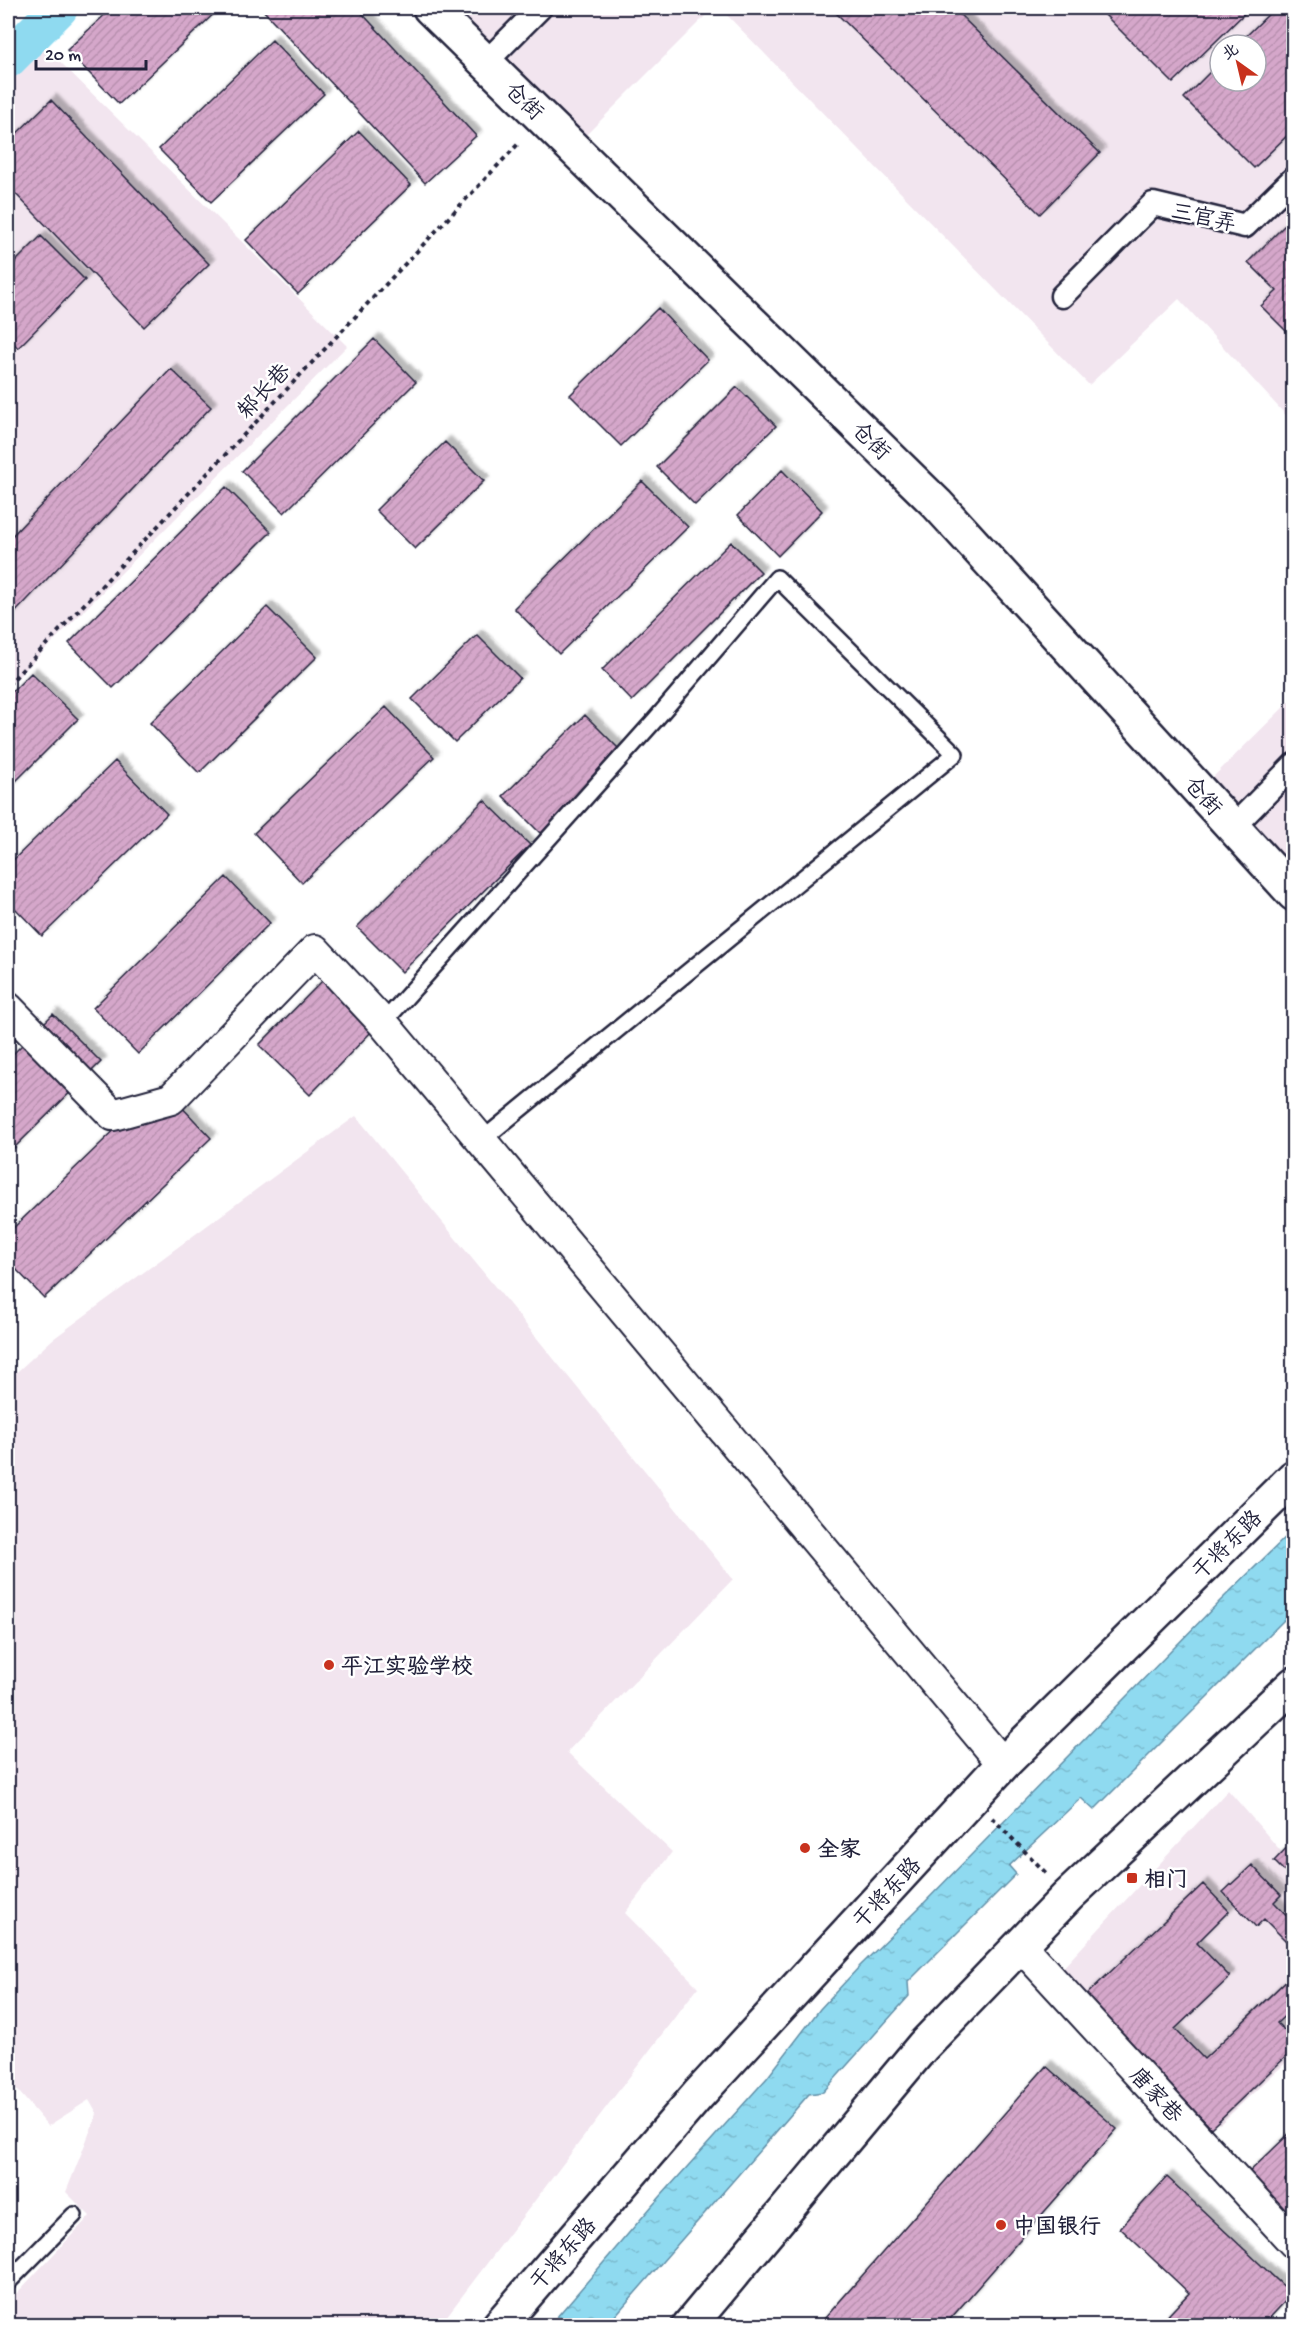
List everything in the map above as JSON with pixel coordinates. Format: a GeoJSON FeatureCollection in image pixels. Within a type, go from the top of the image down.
{"type":"FeatureCollection","features":[{"type":"Feature","properties":{"kind":"main road","name":"仓街"},"geometry":{"type":"LineString","coordinates":[[430,8],[937,504],[1293,894]]}},
{"type":"Feature","properties":{"kind":"main road","name":"干将东路"},"geometry":{"type":"LineString","coordinates":[[499,2325],[698,2095],[1003,1764],[1293,1477]]}},
{"type":"Feature","properties":{"kind":"main road"},"geometry":{"type":"LineString","coordinates":[[689,2325],[923,2046],[1020,1945],[1176,1793],[1293,1684]]}},
{"type":"Feature","properties":{"kind":"street"},"geometry":{"type":"LineString","coordinates":[[486,62],[540,8]]}},
{"type":"Feature","properties":{"kind":"street","name":"三官弄"},"geometry":{"type":"LineString","coordinates":[[1062,296],[1153,204],[1245,226],[1293,178]]}},
{"type":"Feature","properties":{"kind":"street"},"geometry":{"type":"LineString","coordinates":[[1233,827],[1293,765]]}},
{"type":"Feature","properties":{"kind":"street"},"geometry":{"type":"LineString","coordinates":[[8,1008],[113,1115],[171,1099],[315,950],[382,1023],[482,1140],[1003,1764]]}},
{"type":"Feature","properties":{"kind":"street","name":"唐家巷"},"geometry":{"type":"LineString","coordinates":[[1020,1945],[1293,2243]]}},
{"type":"Feature","properties":{"kind":"lane"},"geometry":{"type":"LineString","coordinates":[[382,1023],[646,729],[777,579],[955,754],[482,1140]]}},
{"type":"Feature","properties":{"kind":"lane"},"geometry":{"type":"LineString","coordinates":[[8,2282],[74,2216]]}},
{"type":"Feature","properties":{"kind":"path","name":"邾长巷"},"geometry":{"type":"LineString","coordinates":[[8,686],[543,117]]}},
{"type":"Feature","properties":{"kind":"path"},"geometry":{"type":"LineString","coordinates":[[992,1818],[1047,1874]]}},
{"type":"Feature","properties":{"kind":"shaded area"},"geometry":{"type":"Polygon","coordinates":[[[456,8],[713,8],[585,136],[456,8]]]}},
{"type":"Feature","properties":{"kind":"shaded area"},"geometry":{"type":"Polygon","coordinates":[[[720,8],[1293,8],[1293,423],[1179,299],[1089,385],[720,8]]]}},
{"type":"Feature","properties":{"kind":"shaded area"},"geometry":{"type":"Polygon","coordinates":[[[33,35],[347,346],[8,687],[8,61],[33,35]]]}},
{"type":"Feature","properties":{"kind":"shaded area"},"geometry":{"type":"Polygon","coordinates":[[[1293,698],[1293,875],[1208,782],[1293,698]]]}},
{"type":"Feature","properties":{"kind":"shaded area","name":"平江实验学校"},"geometry":{"type":"Polygon","coordinates":[[[356,1116],[733,1579],[567,1752],[672,1852],[625,1913],[698,1987],[440,2325],[8,2325],[8,2287],[16,2294],[90,2216],[66,2192],[97,2114],[89,2100],[48,2126],[8,2079],[8,1380],[53,1339],[356,1116]]]}},
{"type":"Feature","properties":{"kind":"shaded area"},"geometry":{"type":"Polygon","coordinates":[[[1228,1790],[1293,1865],[1293,2056],[1220,2124],[1079,2003],[1059,1972],[1228,1790]]]}},
{"type":"Feature","properties":{"kind":"water"},"geometry":{"type":"Polygon","coordinates":[[[1293,1530],[1293,1611],[1094,1810],[1081,1798],[1009,1866],[1016,1874],[908,1982],[909,1996],[823,2092],[809,2094],[607,2325],[550,2325],[652,2206],[767,2078],[820,2009],[860,1966],[1293,1530]]]}},
{"type":"Feature","properties":{"kind":"building"},"geometry":{"type":"Polygon","coordinates":[[[112,8],[220,8],[119,104],[67,50],[112,8]]]}},
{"type":"Feature","properties":{"kind":"building"},"geometry":{"type":"Polygon","coordinates":[[[261,8],[357,8],[476,136],[425,183],[261,8]]]}},
{"type":"Feature","properties":{"kind":"building"},"geometry":{"type":"Polygon","coordinates":[[[831,8],[953,8],[1100,153],[1040,214],[831,8]]]}},
{"type":"Feature","properties":{"kind":"building"},"geometry":{"type":"Polygon","coordinates":[[[1098,8],[1250,8],[1224,33],[1208,33],[1208,49],[1173,83],[1098,8]]]}},
{"type":"Feature","properties":{"kind":"building"},"geometry":{"type":"Polygon","coordinates":[[[1275,8],[1294,8],[1294,129],[1254,168],[1184,98],[1208,74],[1208,93],[1268,93],[1268,33],[1249,33],[1275,8]]]}},
{"type":"Feature","properties":{"kind":"building"},"geometry":{"type":"Polygon","coordinates":[[[272,40],[324,94],[211,202],[159,149],[272,40]]]}},
{"type":"Feature","properties":{"kind":"building"},"geometry":{"type":"Polygon","coordinates":[[[51,100],[209,264],[144,327],[8,186],[8,142],[51,100]]]}},
{"type":"Feature","properties":{"kind":"building"},"geometry":{"type":"Polygon","coordinates":[[[359,131],[411,185],[298,294],[246,240],[359,131]]]}},
{"type":"Feature","properties":{"kind":"building"},"geometry":{"type":"Polygon","coordinates":[[[1294,216],[1294,339],[1261,306],[1277,291],[1248,262],[1294,216]]]}},
{"type":"Feature","properties":{"kind":"building"},"geometry":{"type":"Polygon","coordinates":[[[41,236],[85,280],[18,348],[8,337],[8,269],[41,236]]]}},
{"type":"Feature","properties":{"kind":"building"},"geometry":{"type":"Polygon","coordinates":[[[658,308],[708,360],[621,446],[570,395],[658,308]]]}},
{"type":"Feature","properties":{"kind":"building"},"geometry":{"type":"Polygon","coordinates":[[[374,339],[416,382],[284,513],[242,471],[374,339]]]}},
{"type":"Feature","properties":{"kind":"building"},"geometry":{"type":"Polygon","coordinates":[[[171,369],[211,407],[8,620],[8,540],[171,369]]]}},
{"type":"Feature","properties":{"kind":"building"},"geometry":{"type":"Polygon","coordinates":[[[737,387],[776,426],[695,505],[657,467],[737,387]]]}},
{"type":"Feature","properties":{"kind":"building"},"geometry":{"type":"Polygon","coordinates":[[[445,442],[484,481],[415,549],[376,510],[445,442]]]}},
{"type":"Feature","properties":{"kind":"building"},"geometry":{"type":"Polygon","coordinates":[[[782,470],[822,511],[778,556],[738,515],[782,470]]]}},
{"type":"Feature","properties":{"kind":"building"},"geometry":{"type":"Polygon","coordinates":[[[642,481],[688,527],[559,654],[514,608],[642,481]]]}},
{"type":"Feature","properties":{"kind":"building"},"geometry":{"type":"Polygon","coordinates":[[[226,487],[271,532],[113,688],[69,643],[226,487]]]}},
{"type":"Feature","properties":{"kind":"building"},"geometry":{"type":"Polygon","coordinates":[[[731,542],[761,572],[632,701],[602,670],[731,542]]]}},
{"type":"Feature","properties":{"kind":"building"},"geometry":{"type":"Polygon","coordinates":[[[267,607],[317,657],[199,773],[150,723],[267,607]]]}},
{"type":"Feature","properties":{"kind":"building"},"geometry":{"type":"Polygon","coordinates":[[[477,635],[520,678],[455,742],[412,699],[477,635]]]}},
{"type":"Feature","properties":{"kind":"building"},"geometry":{"type":"Polygon","coordinates":[[[31,673],[78,719],[8,789],[8,696],[31,673]]]}},
{"type":"Feature","properties":{"kind":"building"},"geometry":{"type":"Polygon","coordinates":[[[386,707],[434,757],[302,883],[254,833],[386,707]]]}},
{"type":"Feature","properties":{"kind":"building"},"geometry":{"type":"Polygon","coordinates":[[[585,715],[623,753],[541,834],[503,796],[585,715]]]}},
{"type":"Feature","properties":{"kind":"building"},"geometry":{"type":"Polygon","coordinates":[[[115,761],[167,814],[42,936],[8,901],[8,865],[115,761]]]}},
{"type":"Feature","properties":{"kind":"building"},"geometry":{"type":"Polygon","coordinates":[[[484,800],[530,845],[402,972],[357,927],[484,800]]]}},
{"type":"Feature","properties":{"kind":"building"},"geometry":{"type":"Polygon","coordinates":[[[226,877],[270,923],[138,1054],[93,1008],[226,877]]]}},
{"type":"Feature","properties":{"kind":"building"},"geometry":{"type":"Polygon","coordinates":[[[323,980],[374,1029],[310,1095],[259,1045],[323,980]]]}},
{"type":"Feature","properties":{"kind":"building"},"geometry":{"type":"Polygon","coordinates":[[[8,1009],[27,1029],[8,1048],[8,1009]]]}},
{"type":"Feature","properties":{"kind":"building"},"geometry":{"type":"Polygon","coordinates":[[[53,1014],[101,1062],[8,1154],[8,1059],[53,1014]]]}},
{"type":"Feature","properties":{"kind":"building"},"geometry":{"type":"Polygon","coordinates":[[[161,1085],[211,1138],[44,1298],[8,1261],[8,1233],[161,1085]]]}},
{"type":"Feature","properties":{"kind":"building"},"geometry":{"type":"Polygon","coordinates":[[[1294,1840],[1294,1881],[1274,1861],[1294,1840]]]}},
{"type":"Feature","properties":{"kind":"building"},"geometry":{"type":"Polygon","coordinates":[[[1252,1865],[1281,1895],[1274,1902],[1294,1923],[1294,1949],[1264,1919],[1256,1927],[1223,1892],[1252,1865]]]}},
{"type":"Feature","properties":{"kind":"building"},"geometry":{"type":"Polygon","coordinates":[[[1203,1884],[1229,1911],[1197,1943],[1230,1977],[1175,2029],[1204,2059],[1294,1973],[1294,2007],[1277,2023],[1294,2040],[1294,2049],[1211,2128],[1085,1996],[1203,1884]]]}},
{"type":"Feature","properties":{"kind":"building"},"geometry":{"type":"Polygon","coordinates":[[[1046,2066],[1117,2129],[944,2326],[818,2326],[1046,2066]]]}},
{"type":"Feature","properties":{"kind":"building"},"geometry":{"type":"Polygon","coordinates":[[[1294,2129],[1294,2171],[1285,2180],[1294,2189],[1294,2219],[1288,2224],[1243,2178],[1294,2129]]]}},
{"type":"Feature","properties":{"kind":"building"},"geometry":{"type":"Polygon","coordinates":[[[1167,2177],[1292,2294],[1262,2326],[1158,2326],[1189,2293],[1120,2228],[1167,2177]]]}},
{"type":"Feature","properties":{"kind":"waterway"},"geometry":{"type":"LineString","coordinates":[[8,59],[59,8]]}},
{"type":"Feature","properties":{"kind":"place","name":"平江实验学校"},"geometry":{"type":"Point","coordinates":[329,1665]}},
{"type":"Feature","properties":{"kind":"place","name":"全家"},"geometry":{"type":"Point","coordinates":[805,1848]}},
{"type":"Feature","properties":{"kind":"place","name":"相门"},"geometry":{"type":"Point","coordinates":[1132,1878]}},
{"type":"Feature","properties":{"kind":"place","name":"中国银行"},"geometry":{"type":"Point","coordinates":[1001,2225]}}]}
